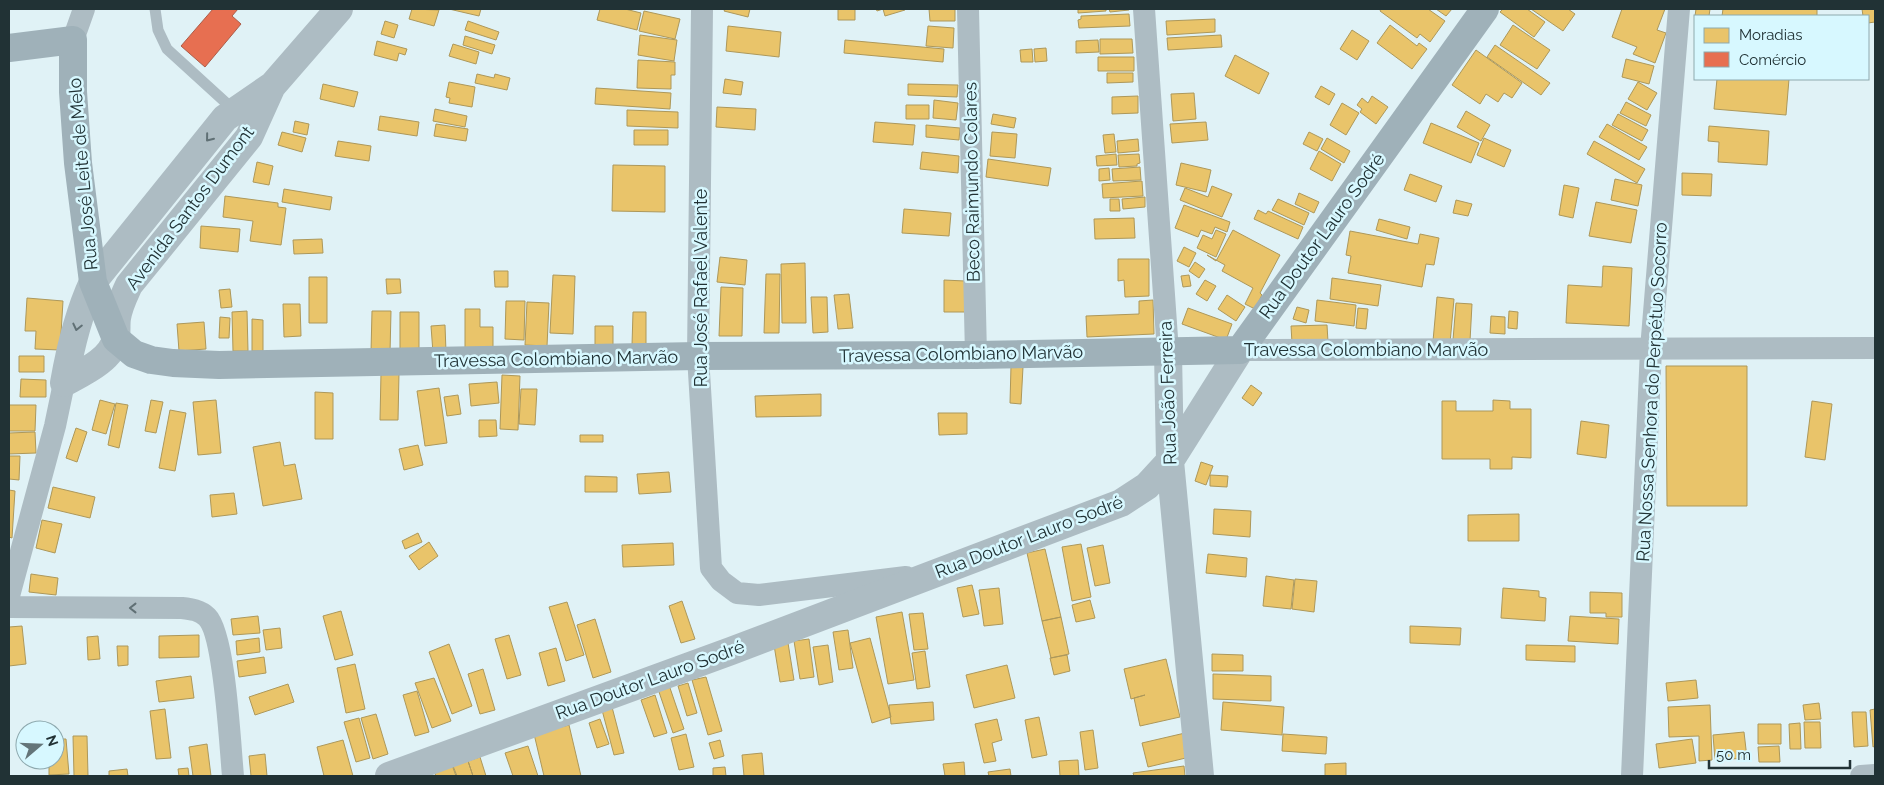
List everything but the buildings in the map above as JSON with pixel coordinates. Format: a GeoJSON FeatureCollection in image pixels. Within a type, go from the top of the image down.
{"type":"FeatureCollection","features":[{"type":"Feature","properties":{"kind":"main road","name":"Rua Doutor Lauro Sodré"},"geometry":{"type":"LineString","coordinates":[[1240,350],[1485,9]]}},
{"type":"Feature","properties":{"kind":"main road"},"geometry":{"type":"LineString","coordinates":[[9,48],[73,40]]}},
{"type":"Feature","properties":{"kind":"main road","name":"Rua José Leite de Melo"},"geometry":{"type":"LineString","coordinates":[[73,40],[73,92],[78,164],[92,282]]}},
{"type":"Feature","properties":{"kind":"main road","name":"Travessa Colombiano Marvão"},"geometry":{"type":"LineString","coordinates":[[92,282],[116,339],[134,354],[151,360],[203,365],[698,356],[976,355],[1240,350]]}},
{"type":"Feature","properties":{"kind":"street","name":"Rua José Leite de Melo"},"geometry":{"type":"LineString","coordinates":[[73,40],[84,9]]}},
{"type":"Feature","properties":{"kind":"street","name":"Avenida Santos Dumont"},"geometry":{"type":"LineString","coordinates":[[64,383],[83,304],[92,282],[225,118],[273,85],[339,9]]}},
{"type":"Feature","properties":{"kind":"street","name":"Rua José Rafael Valente"},"geometry":{"type":"LineString","coordinates":[[702,9],[698,356],[711,568],[721,581],[737,593],[758,595],[934,574]]}},
{"type":"Feature","properties":{"kind":"street","name":"Beco Raimundo Colares"},"geometry":{"type":"LineString","coordinates":[[968,9],[976,355]]}},
{"type":"Feature","properties":{"kind":"street","name":"Rua João Ferreira"},"geometry":{"type":"LineString","coordinates":[[1144,9],[1168,352],[1170,461],[1200,776]]}},
{"type":"Feature","properties":{"kind":"street","name":"Rua Nossa Senhora do Perpétuo Socorro"},"geometry":{"type":"LineString","coordinates":[[1632,776],[1651,349],[1679,9]]}},
{"type":"Feature","properties":{"kind":"street","name":"Avenida Santos Dumont"},"geometry":{"type":"LineString","coordinates":[[116,339],[120,302],[129,285],[249,137],[273,85]]}},
{"type":"Feature","properties":{"kind":"street"},"geometry":{"type":"LineString","coordinates":[[9,596],[55,426],[64,383],[100,360],[110,350],[116,339]]}},
{"type":"Feature","properties":{"kind":"street","name":"Travessa Colombiano Marvão"},"geometry":{"type":"LineString","coordinates":[[1240,350],[1875,348]]}},
{"type":"Feature","properties":{"kind":"street","name":"Rua Doutor Lauro Sodré"},"geometry":{"type":"LineString","coordinates":[[388,776],[731,651],[1121,503],[1147,486],[1170,461],[1240,350]]}},
{"type":"Feature","properties":{"kind":"street"},"geometry":{"type":"LineString","coordinates":[[9,607],[182,608],[192,609],[207,617],[215,630],[221,661],[233,776]]}},
{"type":"Feature","properties":{"kind":"street"},"geometry":{"type":"LineString","coordinates":[[1861,776],[1875,775]]}},
{"type":"Feature","properties":{"kind":"lane"},"geometry":{"type":"LineString","coordinates":[[155,9],[158,30],[167,49],[235,112]]}}]}
